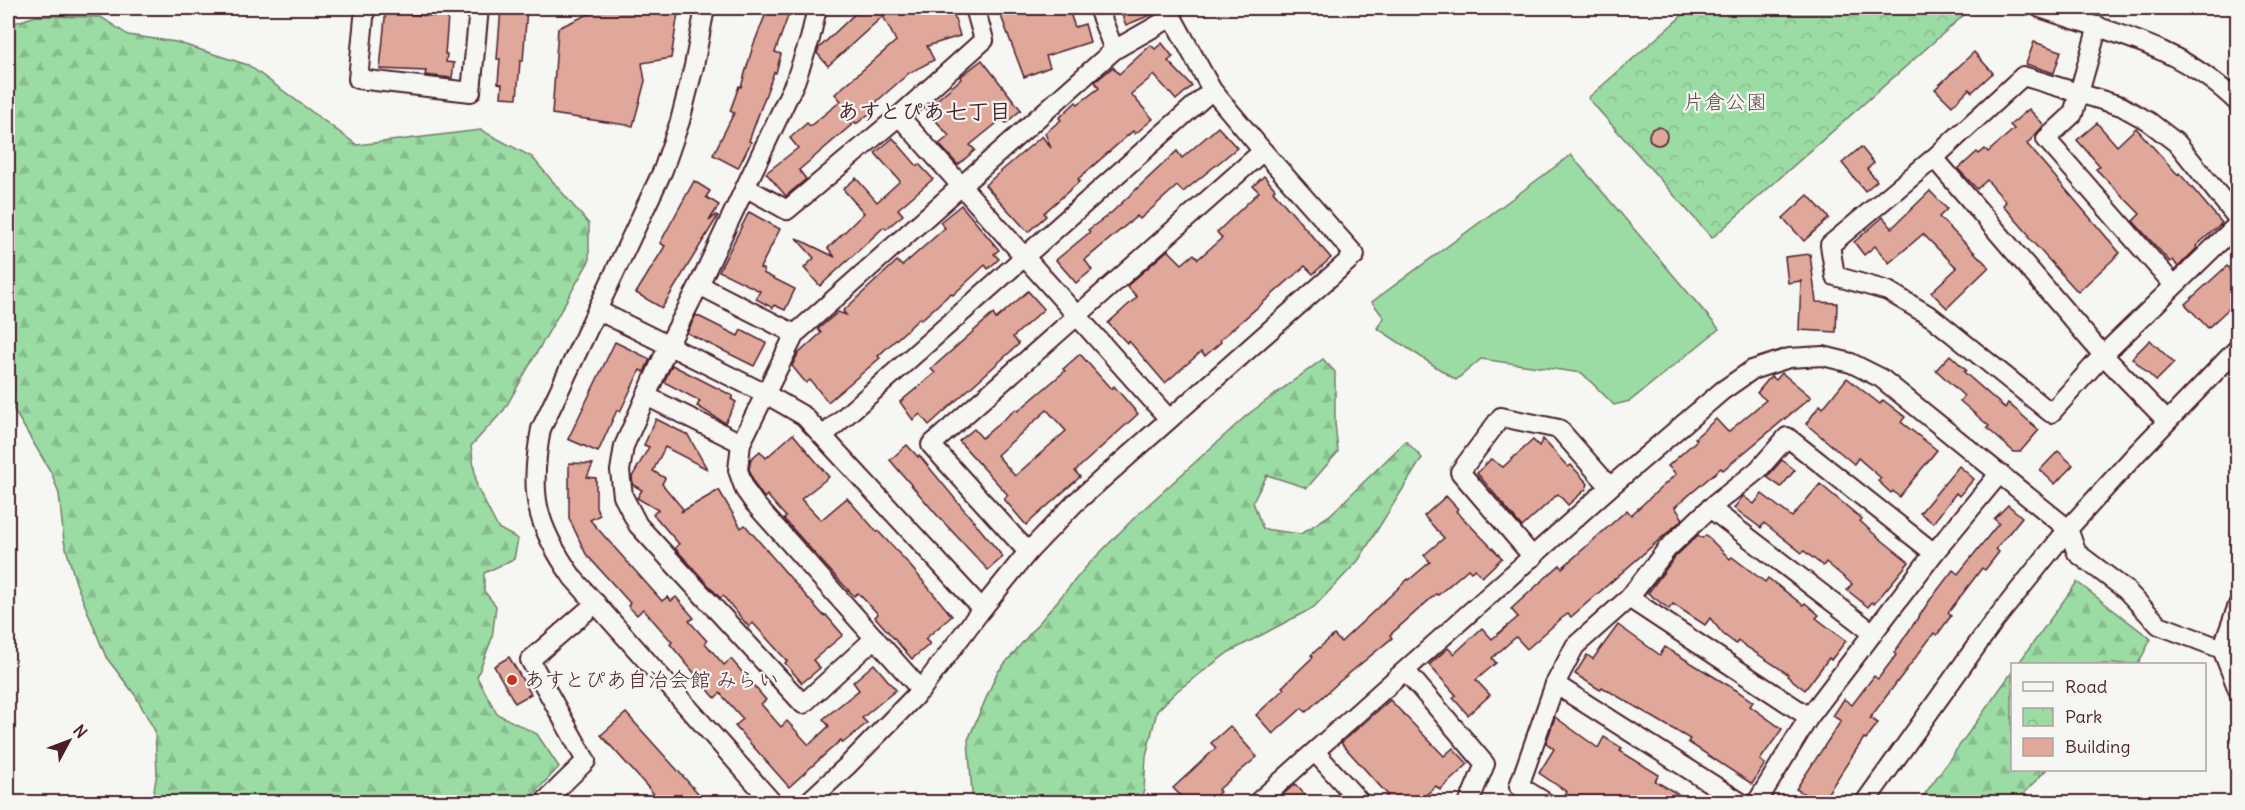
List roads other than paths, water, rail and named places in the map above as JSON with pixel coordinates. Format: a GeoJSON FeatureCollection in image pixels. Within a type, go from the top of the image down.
{"type":"FeatureCollection","features":[{"type":"Feature","properties":{"kind":"street"},"geometry":{"type":"LineString","coordinates":[[365,8],[358,79],[471,92],[479,8]]}},
{"type":"Feature","properties":{"kind":"street"},"geometry":{"type":"LineString","coordinates":[[705,8],[680,121],[663,170],[541,429],[536,459],[536,492],[541,524],[554,550],[573,578],[772,802]]}},
{"type":"Feature","properties":{"kind":"street"},"geometry":{"type":"LineString","coordinates":[[818,8],[795,82],[747,188],[669,344],[624,446],[620,471],[623,496],[638,525],[802,704],[875,639]]}},
{"type":"Feature","properties":{"kind":"street"},"geometry":{"type":"LineString","coordinates":[[747,188],[787,210],[899,116],[984,40],[975,8]]}},
{"type":"Feature","properties":{"kind":"street"},"geometry":{"type":"LineString","coordinates":[[1098,8],[1114,50]]}},
{"type":"Feature","properties":{"kind":"street"},"geometry":{"type":"LineString","coordinates":[[2040,8],[2141,40],[2174,55],[2203,72],[2238,103]]}},
{"type":"Feature","properties":{"kind":"street"},"geometry":{"type":"LineString","coordinates":[[808,802],[847,766],[921,690],[1028,552],[1075,503],[1355,255],[1212,90],[1170,12],[1114,50],[795,334],[741,443],[738,470],[745,490],[755,504],[921,690]]}},
{"type":"Feature","properties":{"kind":"street"},"geometry":{"type":"LineString","coordinates":[[2098,26],[2073,114],[2046,139],[2173,284]]}},
{"type":"Feature","properties":{"kind":"street"},"geometry":{"type":"LineString","coordinates":[[2023,76],[2078,92],[2121,106],[2148,121],[2178,144],[2238,221],[2103,355],[2051,413],[1933,318],[1888,291],[1835,276],[1830,245],[1934,158],[2023,76]]}},
{"type":"Feature","properties":{"kind":"street"},"geometry":{"type":"LineString","coordinates":[[823,436],[1212,90]]}},
{"type":"Feature","properties":{"kind":"street"},"geometry":{"type":"LineString","coordinates":[[899,116],[1169,419]]}},
{"type":"Feature","properties":{"kind":"street"},"geometry":{"type":"LineString","coordinates":[[1028,552],[931,445],[1076,314],[1263,151]]}},
{"type":"Feature","properties":{"kind":"street"},"geometry":{"type":"LineString","coordinates":[[1934,158],[2103,355],[2167,421]]}},
{"type":"Feature","properties":{"kind":"street"},"geometry":{"type":"LineString","coordinates":[[699,285],[795,334]]}},
{"type":"Feature","properties":{"kind":"street"},"geometry":{"type":"LineString","coordinates":[[597,310],[669,344],[804,416],[982,609]]}},
{"type":"Feature","properties":{"kind":"street"},"geometry":{"type":"LineString","coordinates":[[1865,802],[1992,624],[2068,530],[2167,421],[2238,348]]}},
{"type":"Feature","properties":{"kind":"street"},"geometry":{"type":"LineString","coordinates":[[1258,802],[1610,487],[1722,391],[1752,370],[1789,358],[1823,356],[1851,363],[1881,378],[2068,530],[2077,553],[2126,590],[2159,625],[2229,658]]}},
{"type":"Feature","properties":{"kind":"street"},"geometry":{"type":"LineString","coordinates":[[646,396],[741,443]]}},
{"type":"Feature","properties":{"kind":"street"},"geometry":{"type":"LineString","coordinates":[[1533,557],[1460,472],[1501,417],[1559,429],[1610,487]]}},
{"type":"Feature","properties":{"kind":"street"},"geometry":{"type":"LineString","coordinates":[[1545,802],[1519,786],[1556,684],[1575,646],[1629,598],[1667,549],[1710,508],[1758,470],[1787,437],[1934,553]]}},
{"type":"Feature","properties":{"kind":"street"},"geometry":{"type":"LineString","coordinates":[[1757,802],[1809,717],[1934,553],[2000,474]]}},
{"type":"Feature","properties":{"kind":"street"},"geometry":{"type":"LineString","coordinates":[[1710,508],[1873,633]]}},
{"type":"Feature","properties":{"kind":"street"},"geometry":{"type":"LineString","coordinates":[[1629,598],[1809,717]]}},
{"type":"Feature","properties":{"kind":"street"},"geometry":{"type":"LineString","coordinates":[[544,802],[586,761],[531,660],[596,603]]}},
{"type":"Feature","properties":{"kind":"street"},"geometry":{"type":"LineString","coordinates":[[2238,605],[2229,658],[2238,690]]}},
{"type":"Feature","properties":{"kind":"street"},"geometry":{"type":"LineString","coordinates":[[1406,671],[1485,764],[1469,802]]}},
{"type":"Feature","properties":{"kind":"street"},"geometry":{"type":"LineString","coordinates":[[1556,684],[1740,802]]}},
{"type":"Feature","properties":{"kind":"street"},"geometry":{"type":"LineString","coordinates":[[1315,752],[1360,802]]}},
{"type":"Feature","properties":{"kind":"place","name":"あすとぴあ自治会館 みらい"},"geometry":{"type":"Point","coordinates":[512,680]}},
{"type":"Feature","properties":{"kind":"district","name":"あすとぴあ七丁目"},"geometry":{"type":"Point","coordinates":[924,111]}},
{"type":"Feature","properties":{"kind":"park label","name":"片倉公園"},"geometry":{"type":"Point","coordinates":[1725,102]}}]}
